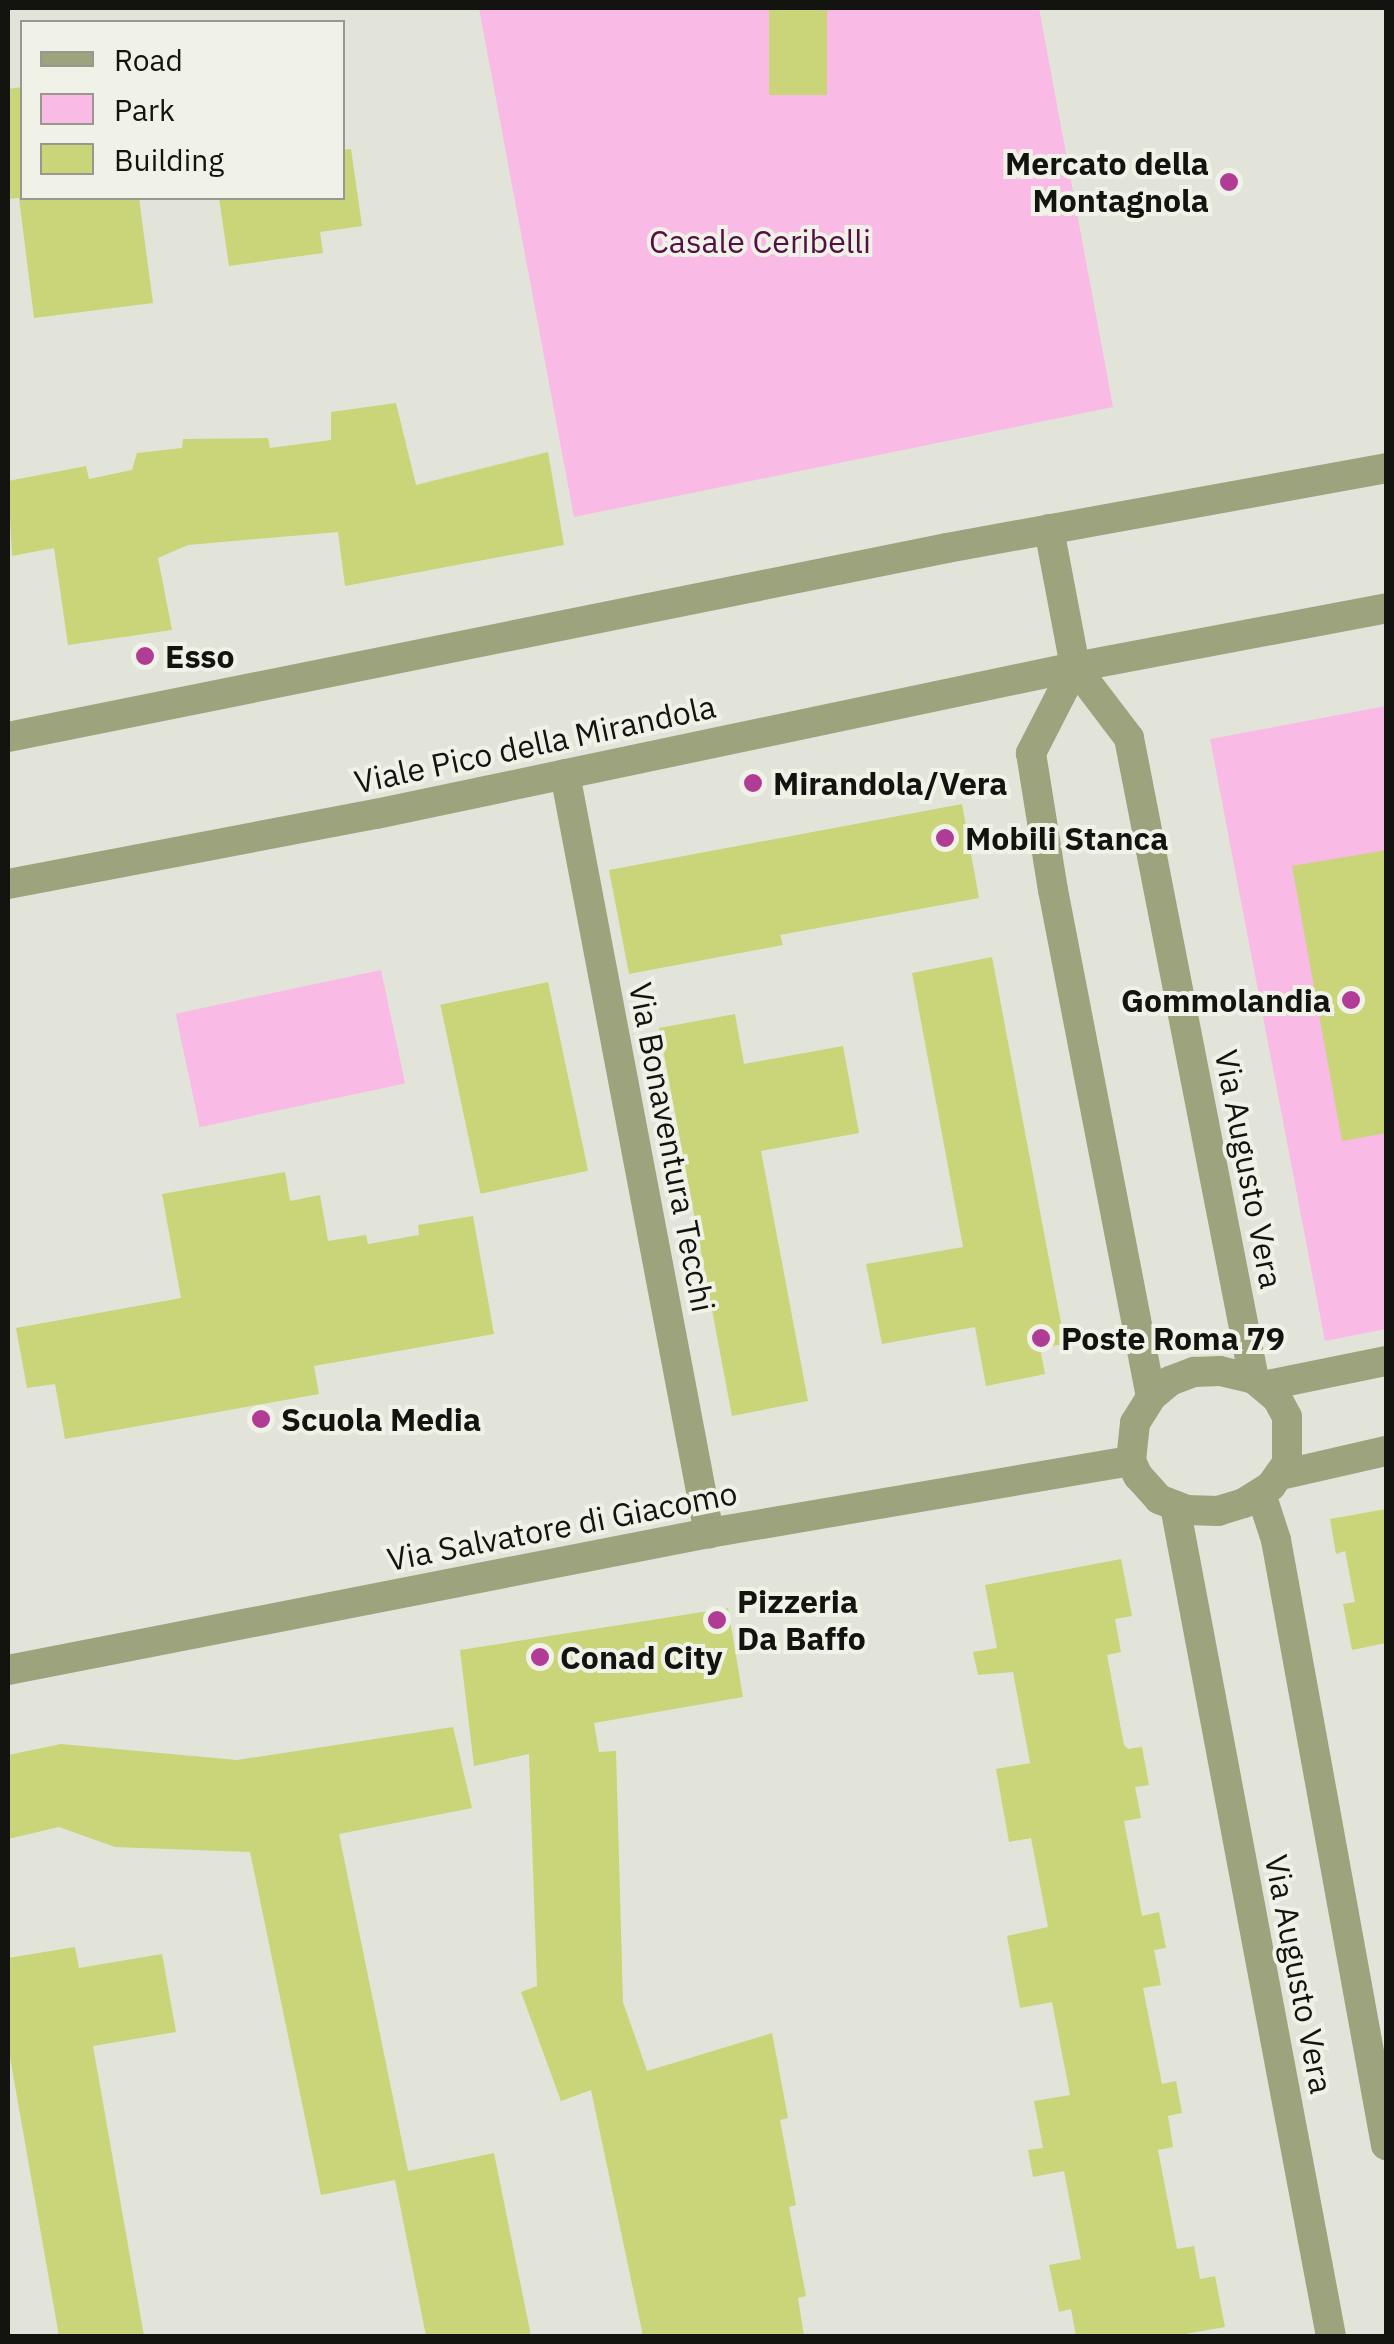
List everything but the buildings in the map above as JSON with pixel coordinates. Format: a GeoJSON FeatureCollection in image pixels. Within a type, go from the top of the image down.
{"type":"FeatureCollection","features":[{"type":"Feature","properties":{"kind":"street"},"geometry":{"type":"LineString","coordinates":[[8,737],[1049,530],[1386,468]]}},
{"type":"Feature","properties":{"kind":"street"},"geometry":{"type":"LineString","coordinates":[[1049,530],[1075,667],[1031,753],[1052,890],[1151,1397]]}},
{"type":"Feature","properties":{"kind":"street","name":"Viale Pico della Mirandola"},"geometry":{"type":"LineString","coordinates":[[8,884],[565,774],[1075,667],[1386,608]]}},
{"type":"Feature","properties":{"kind":"street","name":"Via Augusto Vera"},"geometry":{"type":"LineString","coordinates":[[1075,667],[1129,738],[1258,1382]]}},
{"type":"Feature","properties":{"kind":"street","name":"Via Bonaventura Tecchi"},"geometry":{"type":"LineString","coordinates":[[565,774],[709,1533]]}},
{"type":"Feature","properties":{"kind":"street"},"geometry":{"type":"LineString","coordinates":[[1258,1382],[1386,1361]]}},
{"type":"Feature","properties":{"kind":"street"},"geometry":{"type":"LineString","coordinates":[[1271,1485],[1290,1447],[1287,1416],[1258,1382],[1231,1371],[1194,1372],[1170,1381],[1151,1397],[1135,1423],[1132,1461],[1146,1487],[1175,1506],[1218,1511],[1271,1485],[1386,1451]]}},
{"type":"Feature","properties":{"kind":"street","name":"Via Salvatore di Giacomo"},"geometry":{"type":"LineString","coordinates":[[8,1670],[709,1533],[1132,1461]]}},
{"type":"Feature","properties":{"kind":"street","name":"Via Augusto Vera"},"geometry":{"type":"LineString","coordinates":[[1271,1485],[1279,1560],[1386,2146]]}},
{"type":"Feature","properties":{"kind":"street","name":"Via Augusto Vera"},"geometry":{"type":"LineString","coordinates":[[1175,1506],[1331,2336]]}},
{"type":"Feature","properties":{"kind":"green space","name":"Casale Ceribelli"},"geometry":{"type":"Polygon","coordinates":[[[479,8],[1039,8],[1113,407],[574,517],[479,8]]]}},
{"type":"Feature","properties":{"kind":"green space"},"geometry":{"type":"Polygon","coordinates":[[[1386,706],[1386,1329],[1325,1341],[1210,739],[1386,706]]]}},
{"type":"Feature","properties":{"kind":"green space"},"geometry":{"type":"Polygon","coordinates":[[[381,970],[405,1083],[200,1127],[176,1014],[381,970]]]}},
{"type":"Feature","properties":{"kind":"place","name":"Mercato della Montagnola"},"geometry":{"type":"Point","coordinates":[1229,182]}},
{"type":"Feature","properties":{"kind":"place","name":"Esso"},"geometry":{"type":"Point","coordinates":[145,656]}},
{"type":"Feature","properties":{"kind":"place","name":"Mirandola/Vera"},"geometry":{"type":"Point","coordinates":[753,783]}},
{"type":"Feature","properties":{"kind":"place","name":"Mobili Stanca"},"geometry":{"type":"Point","coordinates":[945,838]}},
{"type":"Feature","properties":{"kind":"place","name":"Gommolandia"},"geometry":{"type":"Point","coordinates":[1351,1000]}},
{"type":"Feature","properties":{"kind":"place","name":"Poste Roma 79"},"geometry":{"type":"Point","coordinates":[1041,1338]}},
{"type":"Feature","properties":{"kind":"place","name":"Scuola Media"},"geometry":{"type":"Point","coordinates":[261,1419]}},
{"type":"Feature","properties":{"kind":"place","name":"Pizzeria Da Baffo"},"geometry":{"type":"Point","coordinates":[717,1620]}},
{"type":"Feature","properties":{"kind":"place","name":"Conad City"},"geometry":{"type":"Point","coordinates":[540,1657]}}]}
